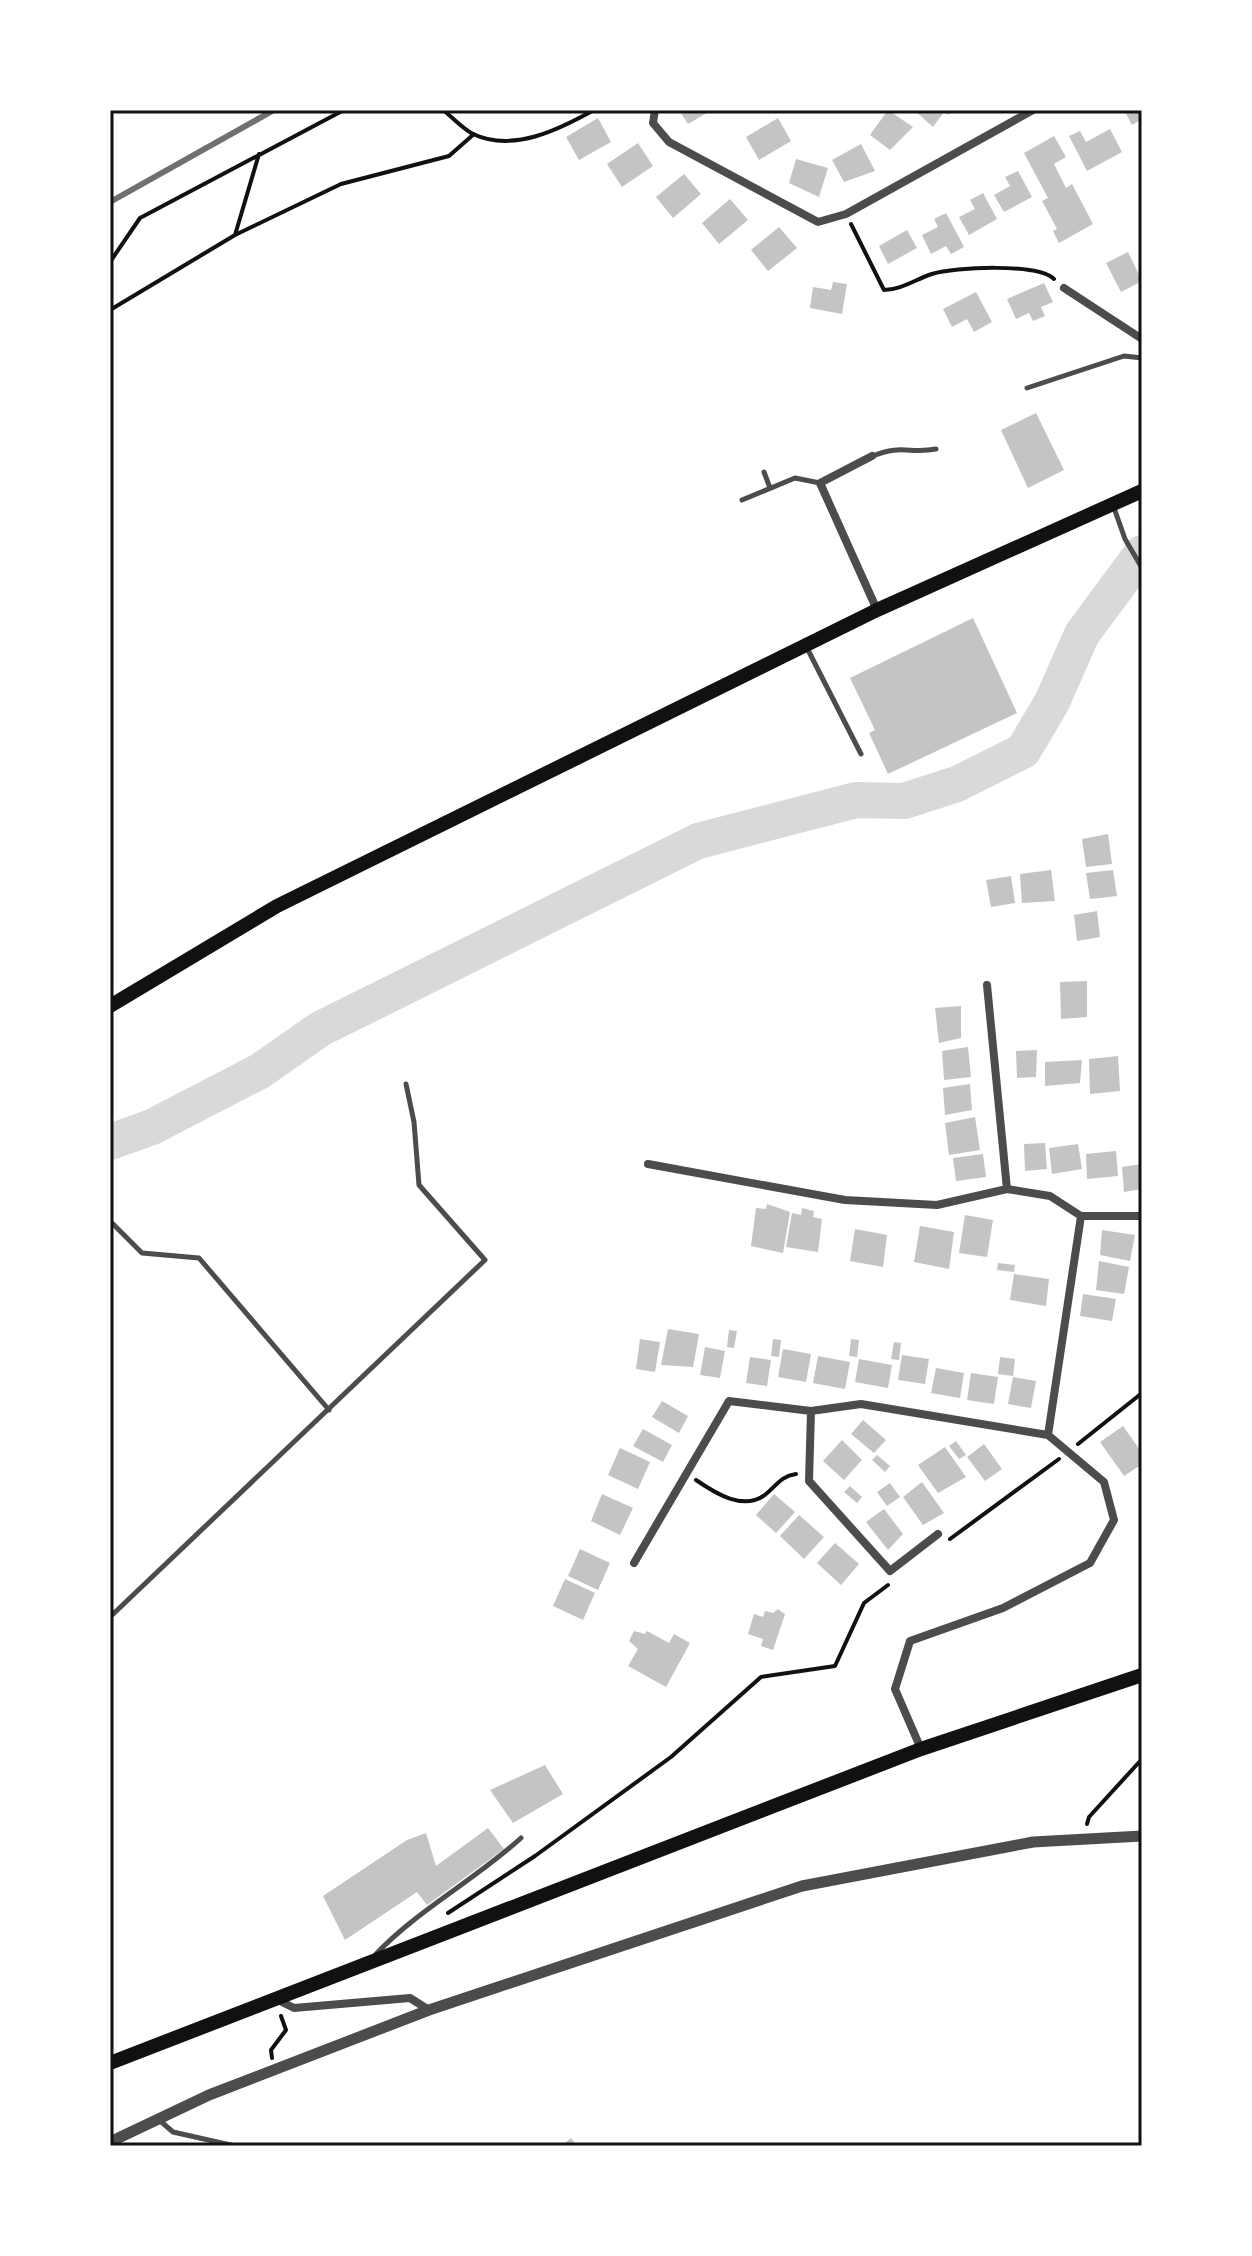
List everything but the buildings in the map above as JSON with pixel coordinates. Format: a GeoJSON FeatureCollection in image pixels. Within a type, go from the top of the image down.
{"type":"FeatureCollection","features":[{"type":"Feature","properties":{"kind":"main road"},"geometry":{"type":"LineString","coordinates":[[110,1006],[277,906],[877,610],[1142,491]]}},
{"type":"Feature","properties":{"kind":"main road"},"geometry":{"type":"LineString","coordinates":[[110,2063],[921,1749],[1142,1675]]}},
{"type":"Feature","properties":{"kind":"street"},"geometry":{"type":"LineString","coordinates":[[655,110],[653,123],[669,142],[818,222],[846,214],[1033,110]]}},
{"type":"Feature","properties":{"kind":"street"},"geometry":{"type":"LineString","coordinates":[[1064,288],[1142,339]]}},
{"type":"Feature","properties":{"kind":"street"},"geometry":{"type":"LineString","coordinates":[[872,456],[820,483],[877,610]]}},
{"type":"Feature","properties":{"kind":"street"},"geometry":{"type":"LineString","coordinates":[[987,985],[1007,1189]]}},
{"type":"Feature","properties":{"kind":"street"},"geometry":{"type":"LineString","coordinates":[[648,1164],[845,1200],[937,1205],[1007,1189],[1050,1196],[1081,1216],[1142,1216]]}},
{"type":"Feature","properties":{"kind":"street"},"geometry":{"type":"LineString","coordinates":[[1048,1435],[1081,1216]]}},
{"type":"Feature","properties":{"kind":"street"},"geometry":{"type":"LineString","coordinates":[[634,1563],[729,1401],[811,1411],[861,1404],[1048,1435],[1104,1482],[1114,1520],[1090,1563],[1003,1608],[910,1641],[895,1689],[921,1749]]}},
{"type":"Feature","properties":{"kind":"street"},"geometry":{"type":"LineString","coordinates":[[811,1411],[809,1481],[890,1571],[938,1534]]}},
{"type":"Feature","properties":{"kind":"street"},"geometry":{"type":"LineString","coordinates":[[110,2142],[157,2119],[429,2010],[802,1886],[1033,1842],[1142,1836]]}},
{"type":"Feature","properties":{"kind":"street"},"geometry":{"type":"LineString","coordinates":[[276,1999],[294,2008],[410,1998],[429,2010]]}},
{"type":"Feature","properties":{"kind":"lane"},"geometry":{"type":"LineString","coordinates":[[1027,388],[1124,356],[1142,358]]}},
{"type":"Feature","properties":{"kind":"lane"},"geometry":{"type":"LineString","coordinates":[[872,456],[896,447],[920,452],[936,449]]}},
{"type":"Feature","properties":{"kind":"lane"},"geometry":{"type":"LineString","coordinates":[[764,472],[770,488]]}},
{"type":"Feature","properties":{"kind":"lane"},"geometry":{"type":"LineString","coordinates":[[742,500],[795,478],[820,483]]}},
{"type":"Feature","properties":{"kind":"lane"},"geometry":{"type":"LineString","coordinates":[[1112,502],[1125,539],[1142,568]]}},
{"type":"Feature","properties":{"kind":"lane"},"geometry":{"type":"LineString","coordinates":[[806,645],[861,754]]}},
{"type":"Feature","properties":{"kind":"lane"},"geometry":{"type":"LineString","coordinates":[[110,1617],[485,1260],[419,1185],[414,1122],[406,1084]]}},
{"type":"Feature","properties":{"kind":"lane"},"geometry":{"type":"LineString","coordinates":[[110,1221],[142,1253],[199,1258],[329,1410]]}},
{"type":"Feature","properties":{"kind":"lane"},"geometry":{"type":"LineString","coordinates":[[370,1961],[401,1928],[500,1857],[521,1838]]}},
{"type":"Feature","properties":{"kind":"lane"},"geometry":{"type":"LineString","coordinates":[[157,2119],[173,2132],[235,2146]]}},
{"type":"Feature","properties":{"kind":"path"},"geometry":{"type":"LineString","coordinates":[[110,262],[140,218],[344,110]]}},
{"type":"Feature","properties":{"kind":"path"},"geometry":{"type":"LineString","coordinates":[[443,110],[474,134],[513,140],[557,131],[594,110]]}},
{"type":"Feature","properties":{"kind":"path"},"geometry":{"type":"LineString","coordinates":[[110,310],[235,235],[341,184],[449,156],[474,134]]}},
{"type":"Feature","properties":{"kind":"path"},"geometry":{"type":"LineString","coordinates":[[235,235],[259,154]]}},
{"type":"Feature","properties":{"kind":"path"},"geometry":{"type":"LineString","coordinates":[[846,214],[884,290],[935,273],[1029,268],[1046,271],[1064,288]]}},
{"type":"Feature","properties":{"kind":"path"},"geometry":{"type":"LineString","coordinates":[[944,1543],[1070,1451],[1142,1393]]}},
{"type":"Feature","properties":{"kind":"path"},"geometry":{"type":"LineString","coordinates":[[687,1473],[728,1499],[750,1501],[763,1497],[783,1477],[795,1474],[809,1481]]}},
{"type":"Feature","properties":{"kind":"path"},"geometry":{"type":"LineString","coordinates":[[437,1920],[535,1856],[671,1757],[761,1677],[835,1666],[864,1603],[894,1581]]}},
{"type":"Feature","properties":{"kind":"path"},"geometry":{"type":"LineString","coordinates":[[1082,1839],[1089,1817],[1142,1759]]}},
{"type":"Feature","properties":{"kind":"path"},"geometry":{"type":"LineString","coordinates":[[271,2050],[286,2030],[276,1999]]}},
{"type":"Feature","properties":{"kind":"waterway"},"geometry":{"type":"LineString","coordinates":[[110,1142],[152,1127],[260,1071],[320,1029],[698,841],[856,800],[904,801],[957,784],[1023,751],[1052,702],[1082,634],[1142,553]]}},
{"type":"Feature","properties":{"kind":"railway"},"geometry":{"type":"LineString","coordinates":[[110,202],[274,110]]}}]}
